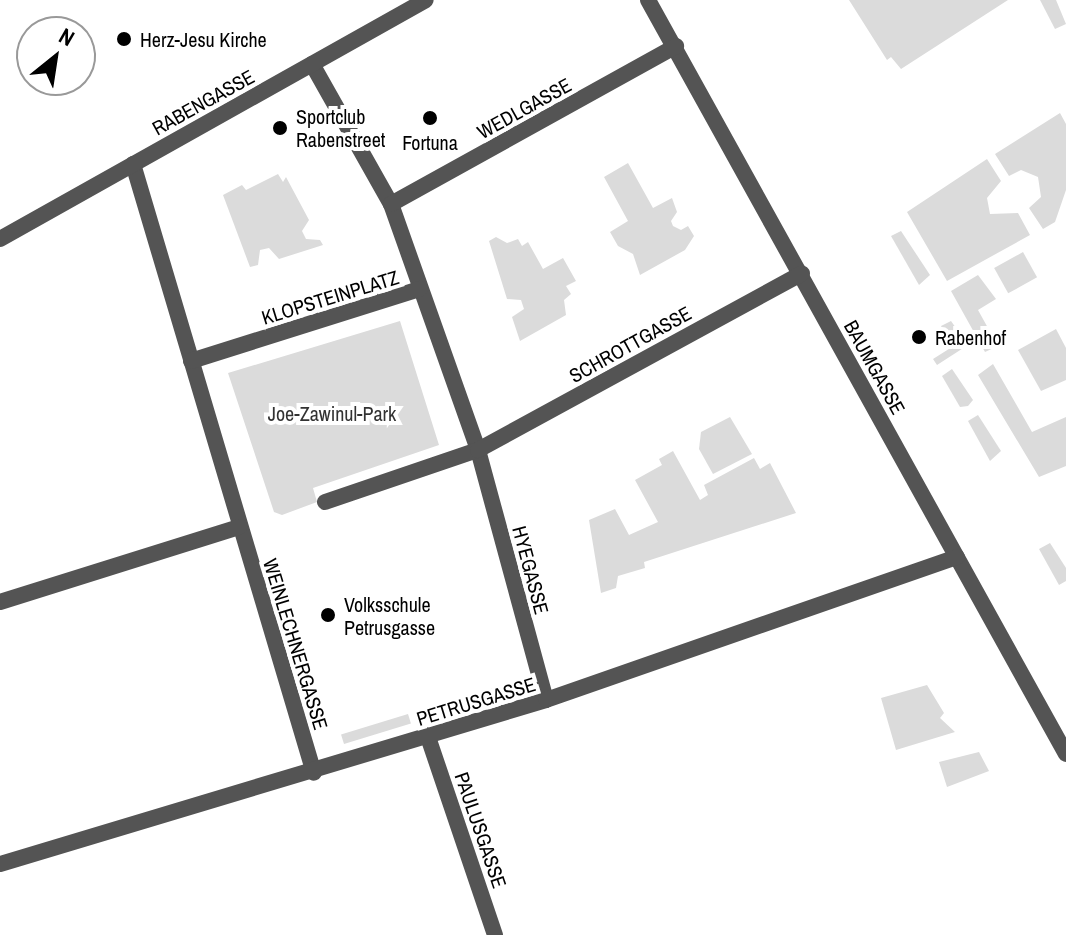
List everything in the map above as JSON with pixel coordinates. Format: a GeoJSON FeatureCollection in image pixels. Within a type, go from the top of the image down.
{"type":"FeatureCollection","features":[{"type":"Feature","properties":{"kind":"street","name":"RABENGASSE"},"geometry":{"type":"LineString","coordinates":[[0,239],[426,0]]}},
{"type":"Feature","properties":{"kind":"street","name":"BAUMGASSE"},"geometry":{"type":"LineString","coordinates":[[648,0],[1066,754]]}},
{"type":"Feature","properties":{"kind":"street","name":"WEDLGASSE"},"geometry":{"type":"LineString","coordinates":[[391,204],[676,46]]}},
{"type":"Feature","properties":{"kind":"street"},"geometry":{"type":"LineString","coordinates":[[312,64],[391,204],[420,289]]}},
{"type":"Feature","properties":{"kind":"street"},"geometry":{"type":"LineString","coordinates":[[0,602],[240,527],[133,164]]}},
{"type":"Feature","properties":{"kind":"street","name":"SCHROTTGASSE"},"geometry":{"type":"LineString","coordinates":[[478,450],[802,273]]}},
{"type":"Feature","properties":{"kind":"street","name":"KLOPSTEINPLATZ"},"geometry":{"type":"LineString","coordinates":[[191,361],[420,289],[478,450]]}},
{"type":"Feature","properties":{"kind":"street"},"geometry":{"type":"LineString","coordinates":[[325,502],[478,450]]}},
{"type":"Feature","properties":{"kind":"street","name":"HYEGASSE"},"geometry":{"type":"LineString","coordinates":[[478,450],[546,700]]}},
{"type":"Feature","properties":{"kind":"street","name":"WEINLECHNERGASSE"},"geometry":{"type":"LineString","coordinates":[[240,527],[314,773]]}},
{"type":"Feature","properties":{"kind":"street","name":"PETRUSGASSE"},"geometry":{"type":"LineString","coordinates":[[0,864],[314,773],[546,700],[957,557]]}},
{"type":"Feature","properties":{"kind":"street","name":"PAULUSGASSE"},"geometry":{"type":"LineString","coordinates":[[428,737],[495,935]]}},
{"type":"Feature","properties":{"kind":"green space"},"geometry":{"type":"Polygon","coordinates":[[[849,0],[1008,0],[901,69],[891,57],[887,60],[849,0]]]}},
{"type":"Feature","properties":{"kind":"green space"},"geometry":{"type":"Polygon","coordinates":[[[1040,0],[1056,0],[1066,24],[1055,29],[1040,0]]]}},
{"type":"Feature","properties":{"kind":"green space"},"geometry":{"type":"Polygon","coordinates":[[[1060,113],[1066,124],[1066,190],[1055,222],[1043,229],[1029,208],[1041,197],[1038,177],[1021,170],[1009,176],[995,154],[1060,113]]]}},
{"type":"Feature","properties":{"kind":"green space"},"geometry":{"type":"Polygon","coordinates":[[[987,159],[1001,181],[987,198],[990,214],[1018,213],[1030,235],[947,281],[907,212],[987,159]]]}},
{"type":"Feature","properties":{"kind":"green space"},"geometry":{"type":"Polygon","coordinates":[[[628,163],[653,208],[672,198],[677,212],[671,221],[673,226],[681,230],[688,226],[694,236],[685,250],[640,275],[633,254],[618,246],[610,232],[628,221],[604,177],[628,163]]]}},
{"type":"Feature","properties":{"kind":"green space"},"geometry":{"type":"Polygon","coordinates":[[[278,174],[283,182],[286,177],[309,220],[302,231],[306,239],[320,240],[323,245],[279,259],[269,248],[260,250],[258,265],[250,267],[223,195],[242,185],[246,190],[278,174]]]}},
{"type":"Feature","properties":{"kind":"green space"},"geometry":{"type":"Polygon","coordinates":[[[901,231],[930,275],[919,285],[891,236],[901,231]]]}},
{"type":"Feature","properties":{"kind":"green space"},"geometry":{"type":"Polygon","coordinates":[[[496,237],[507,243],[518,239],[522,246],[528,242],[543,269],[563,258],[576,281],[566,286],[571,294],[564,300],[566,315],[520,341],[512,317],[524,309],[521,300],[507,299],[489,241],[496,237]]]}},
{"type":"Feature","properties":{"kind":"green space"},"geometry":{"type":"Polygon","coordinates":[[[1023,252],[1037,277],[1008,293],[994,268],[1023,252]]]}},
{"type":"Feature","properties":{"kind":"green space"},"geometry":{"type":"Polygon","coordinates":[[[978,275],[996,299],[978,310],[998,346],[985,352],[951,291],[978,275]]]}},
{"type":"Feature","properties":{"kind":"green space","name":"Joe-Zawinul-Park"},"geometry":{"type":"Polygon","coordinates":[[[400,321],[439,445],[313,488],[317,502],[282,515],[274,512],[228,373],[400,321]]]}},
{"type":"Feature","properties":{"kind":"green space"},"geometry":{"type":"Polygon","coordinates":[[[951,321],[968,345],[937,365],[933,359],[952,347],[941,326],[951,321]]]}},
{"type":"Feature","properties":{"kind":"green space"},"geometry":{"type":"Polygon","coordinates":[[[1056,329],[1066,348],[1066,380],[1041,391],[1018,350],[1056,329]]]}},
{"type":"Feature","properties":{"kind":"green space"},"geometry":{"type":"Polygon","coordinates":[[[993,364],[1032,432],[1066,417],[1066,466],[1039,477],[978,375],[993,364]]]}},
{"type":"Feature","properties":{"kind":"green space"},"geometry":{"type":"Polygon","coordinates":[[[952,369],[973,400],[968,406],[960,407],[942,376],[952,369]]]}},
{"type":"Feature","properties":{"kind":"green space"},"geometry":{"type":"Polygon","coordinates":[[[978,415],[1001,451],[990,461],[968,421],[978,415]]]}},
{"type":"Feature","properties":{"kind":"green space"},"geometry":{"type":"Polygon","coordinates":[[[730,417],[752,454],[713,474],[699,449],[701,432],[730,417]]]}},
{"type":"Feature","properties":{"kind":"green space"},"geometry":{"type":"Polygon","coordinates":[[[673,451],[700,500],[708,495],[704,485],[754,458],[760,469],[770,463],[796,513],[644,562],[645,568],[618,576],[616,588],[601,593],[589,520],[615,509],[629,535],[658,522],[635,480],[662,465],[659,459],[673,451]]]}},
{"type":"Feature","properties":{"kind":"green space"},"geometry":{"type":"Polygon","coordinates":[[[1050,543],[1066,568],[1066,581],[1059,585],[1039,549],[1050,543]]]}},
{"type":"Feature","properties":{"kind":"green space"},"geometry":{"type":"Polygon","coordinates":[[[508,683],[511,692],[423,720],[421,711],[508,683]]]}},
{"type":"Feature","properties":{"kind":"green space"},"geometry":{"type":"Polygon","coordinates":[[[927,685],[944,713],[940,718],[955,732],[896,750],[881,698],[927,685]]]}},
{"type":"Feature","properties":{"kind":"green space"},"geometry":{"type":"Polygon","coordinates":[[[408,714],[411,724],[344,744],[341,734],[408,714]]]}},
{"type":"Feature","properties":{"kind":"green space"},"geometry":{"type":"Polygon","coordinates":[[[979,752],[989,771],[947,787],[939,762],[979,752]]]}},
{"type":"Feature","properties":{"kind":"place","name":"Herz-Jesu Kirche"},"geometry":{"type":"Point","coordinates":[124,39]}},
{"type":"Feature","properties":{"kind":"place","name":"Fortuna"},"geometry":{"type":"Point","coordinates":[430,118]}},
{"type":"Feature","properties":{"kind":"place","name":"Sportclub Rabenstreet"},"geometry":{"type":"Point","coordinates":[280,128]}},
{"type":"Feature","properties":{"kind":"place","name":"Rabenhof"},"geometry":{"type":"Point","coordinates":[919,337]}},
{"type":"Feature","properties":{"kind":"place","name":"Volksschule Petrusgasse"},"geometry":{"type":"Point","coordinates":[328,615]}}]}
